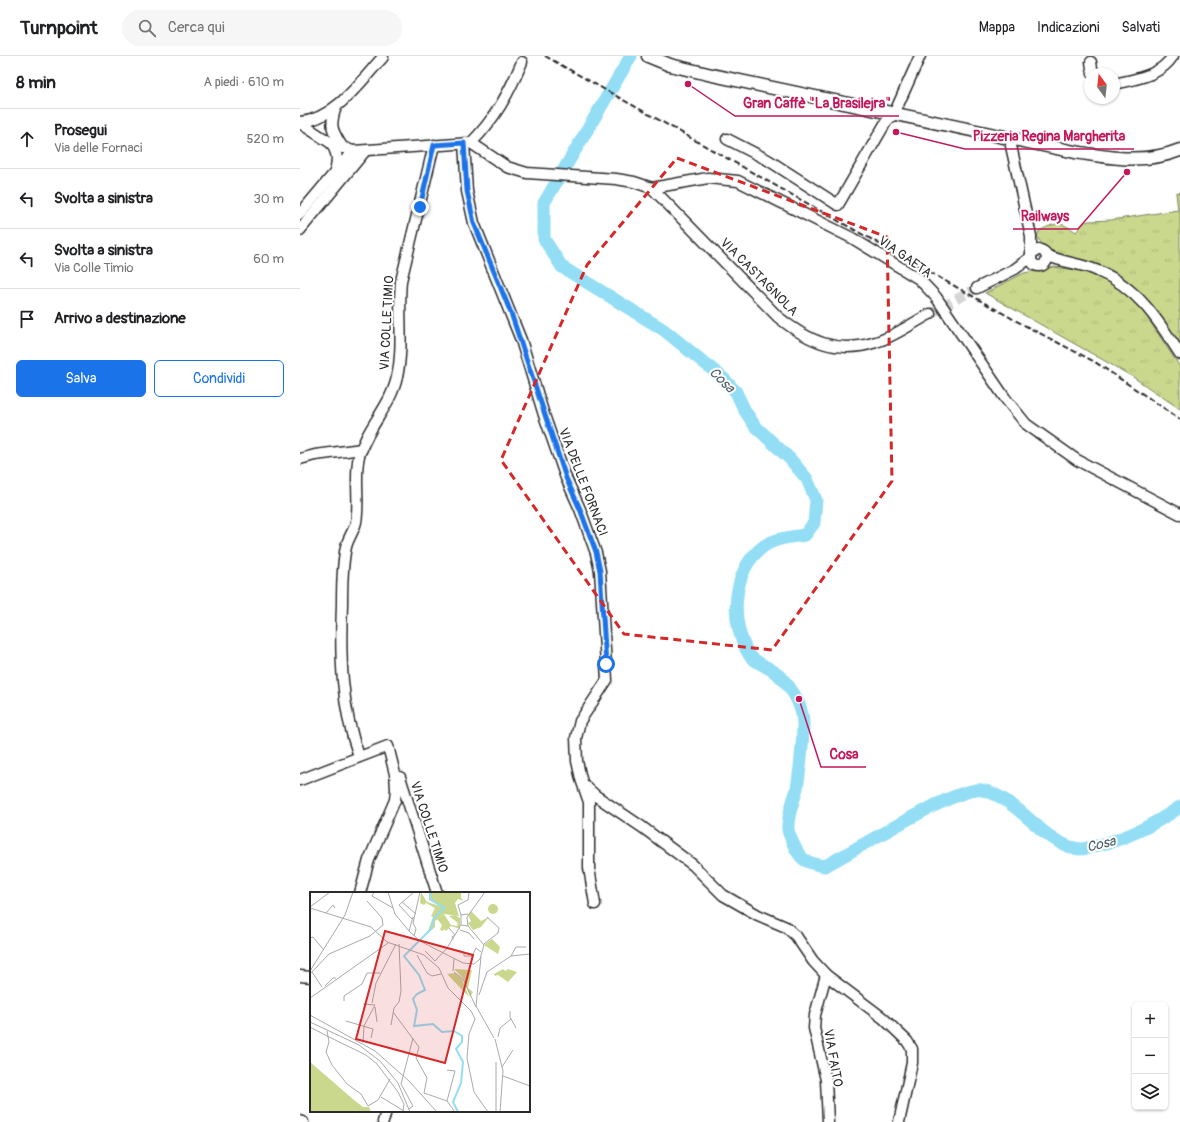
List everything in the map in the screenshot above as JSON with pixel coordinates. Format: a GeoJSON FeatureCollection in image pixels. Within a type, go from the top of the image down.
{"type":"FeatureCollection","features":[{"type":"Feature","properties":{"kind":"main road"},"geometry":{"type":"LineString","coordinates":[[651,58],[678,67],[1075,152],[1130,160],[1164,156],[1180,150]]}},
{"type":"Feature","properties":{"kind":"street"},"geometry":{"type":"LineString","coordinates":[[727,139],[768,160],[838,205],[886,122],[894,114],[920,56]]}},
{"type":"Feature","properties":{"kind":"street"},"geometry":{"type":"LineString","coordinates":[[1120,83],[1146,77],[1158,71],[1167,66],[1173,56]]}},
{"type":"Feature","properties":{"kind":"street"},"geometry":{"type":"LineString","coordinates":[[300,123],[321,117],[336,107],[383,57]]}},
{"type":"Feature","properties":{"kind":"street"},"geometry":{"type":"LineString","coordinates":[[300,123],[317,135],[348,150],[365,151],[468,143],[495,116],[507,96],[522,62]]}},
{"type":"Feature","properties":{"kind":"street"},"geometry":{"type":"LineString","coordinates":[[1091,62],[1092,68]]}},
{"type":"Feature","properties":{"kind":"street"},"geometry":{"type":"LineString","coordinates":[[336,107],[331,124],[334,133],[348,150]]}},
{"type":"Feature","properties":{"kind":"street"},"geometry":{"type":"LineString","coordinates":[[317,135],[321,117]]}},
{"type":"Feature","properties":{"kind":"street"},"geometry":{"type":"LineString","coordinates":[[317,135],[331,124]]}},
{"type":"Feature","properties":{"kind":"street"},"geometry":{"type":"LineString","coordinates":[[1012,139],[1011,146],[1031,236],[1038,258]]}},
{"type":"Feature","properties":{"kind":"street"},"geometry":{"type":"LineString","coordinates":[[332,143],[337,153],[338,162],[335,172]]}},
{"type":"Feature","properties":{"kind":"street","name":"VIA GAETA"},"geometry":{"type":"LineString","coordinates":[[468,143],[507,167],[526,173],[634,182],[652,188],[717,177],[738,182],[852,238],[894,262],[918,279],[936,297],[1005,398],[1026,424],[1078,460],[1180,514]]}},
{"type":"Feature","properties":{"kind":"street","name":"VIA DELLE FORNACI"},"geometry":{"type":"LineString","coordinates":[[468,143],[467,191],[474,223],[518,333],[544,417],[566,478],[580,509],[596,552],[600,571],[607,680],[580,721],[576,738],[577,761],[582,783],[589,802],[589,868],[595,904]]}},
{"type":"Feature","properties":{"kind":"street","name":"VIA COLLE TIMIO"},"geometry":{"type":"LineString","coordinates":[[360,756],[348,716],[342,680],[341,635],[344,556],[349,538],[356,522],[359,457],[362,448],[392,394],[397,379],[402,336],[400,294],[401,281],[434,145]]}},
{"type":"Feature","properties":{"kind":"street"},"geometry":{"type":"LineString","coordinates":[[300,214],[335,172],[348,150]]}},
{"type":"Feature","properties":{"kind":"street"},"geometry":{"type":"LineString","coordinates":[[300,230],[365,151]]}},
{"type":"Feature","properties":{"kind":"street","name":"VIA CASTAGNOLA"},"geometry":{"type":"LineString","coordinates":[[652,188],[778,317],[799,333],[826,345],[852,347],[877,342],[930,314]]}},
{"type":"Feature","properties":{"kind":"street"},"geometry":{"type":"LineString","coordinates":[[977,288],[1038,258],[1064,262],[1099,271],[1123,284],[1143,301],[1180,354]]}},
{"type":"Feature","properties":{"kind":"street"},"geometry":{"type":"LineString","coordinates":[[300,459],[315,454],[362,448]]}},
{"type":"Feature","properties":{"kind":"street","name":"VIA COLLE TIMIO"},"geometry":{"type":"LineString","coordinates":[[300,780],[388,746],[394,770],[396,789],[395,800],[369,860],[360,892]]}},
{"type":"Feature","properties":{"kind":"street","name":"VIA COLLE TIMIO"},"geometry":{"type":"LineString","coordinates":[[394,770],[399,774],[437,892]]}},
{"type":"Feature","properties":{"kind":"street"},"geometry":{"type":"LineString","coordinates":[[582,783],[596,796],[693,865],[724,895],[758,914],[786,927],[796,936],[813,961],[826,975],[883,1018],[907,1041],[912,1049],[912,1063],[899,1122]]}},
{"type":"Feature","properties":{"kind":"street","name":"VIA FAITO"},"geometry":{"type":"LineString","coordinates":[[826,975],[815,1015],[814,1028],[826,1080],[828,1122]]}},
{"type":"Feature","properties":{"kind":"street"},"geometry":{"type":"LineString","coordinates":[[300,976],[310,977]]}},
{"type":"Feature","properties":{"kind":"street"},"geometry":{"type":"LineString","coordinates":[[383,1122],[386,1112]]}},
{"type":"Feature","properties":{"kind":"highlighted area"},"geometry":{"type":"Polygon","coordinates":[[[677,158],[887,237],[892,481],[772,650],[624,634],[501,460],[587,265],[677,158]]]}},
{"type":"Feature","properties":{"kind":"green space"},"geometry":{"type":"Polygon","coordinates":[[[1180,192],[1180,346],[1157,312],[1139,291],[1128,281],[1105,267],[1051,253],[1045,248],[1037,237],[1039,231],[1054,224],[1062,224],[1076,232],[1085,222],[1089,221],[1111,220],[1178,210],[1176,193],[1180,192]]]}},
{"type":"Feature","properties":{"kind":"green space"},"geometry":{"type":"Polygon","coordinates":[[[1054,267],[1083,271],[1111,281],[1138,303],[1180,367],[1180,409],[1133,377],[985,293],[1024,273],[1054,267]]]}},
{"type":"Feature","properties":{"kind":"waterway","name":"Cosa"},"geometry":{"type":"LineString","coordinates":[[631,56],[544,203],[544,239],[562,267],[664,330],[724,379],[736,392],[745,411],[755,426],[790,459],[807,479],[816,500],[814,523],[805,535],[784,538],[769,543],[753,556],[745,569],[740,583],[736,613],[743,643],[750,656],[773,671],[790,687],[801,709],[803,724],[800,765],[797,788],[788,824],[788,832],[798,852],[804,860],[813,864],[825,866],[929,808],[970,791],[982,790],[997,795],[1018,809],[1051,837],[1068,846],[1080,849],[1107,843],[1129,835],[1160,820],[1180,807]]}},
{"type":"Feature","properties":{"kind":"tunnel"},"geometry":{"type":"LineString","coordinates":[[930,314],[977,288]]}},
{"type":"Feature","properties":{"kind":"railway"},"geometry":{"type":"LineString","coordinates":[[545,56],[1022,324],[1095,362],[1180,419]]}},
{"type":"Feature","properties":{"kind":"place","name":"Gran Caffè \"La Brasilejra\""},"geometry":{"type":"Point","coordinates":[688,84]}},
{"type":"Feature","properties":{"kind":"place","name":"Pizzeria Regina Margherita"},"geometry":{"type":"Point","coordinates":[896,132]}},
{"type":"Feature","properties":{"kind":"place","name":"Railways"},"geometry":{"type":"Point","coordinates":[1127,172]}},
{"type":"Feature","properties":{"kind":"place","name":"Cosa"},"geometry":{"type":"Point","coordinates":[799,699]}},
{"type":"Feature","properties":{"kind":"route"},"geometry":{"type":"LineString","coordinates":[[420,207],[434,145],[464,143],[467,191],[474,223],[511,313],[531,371],[544,417],[566,478],[580,509],[596,552],[600,571],[603,601],[606,664]]}}]}
